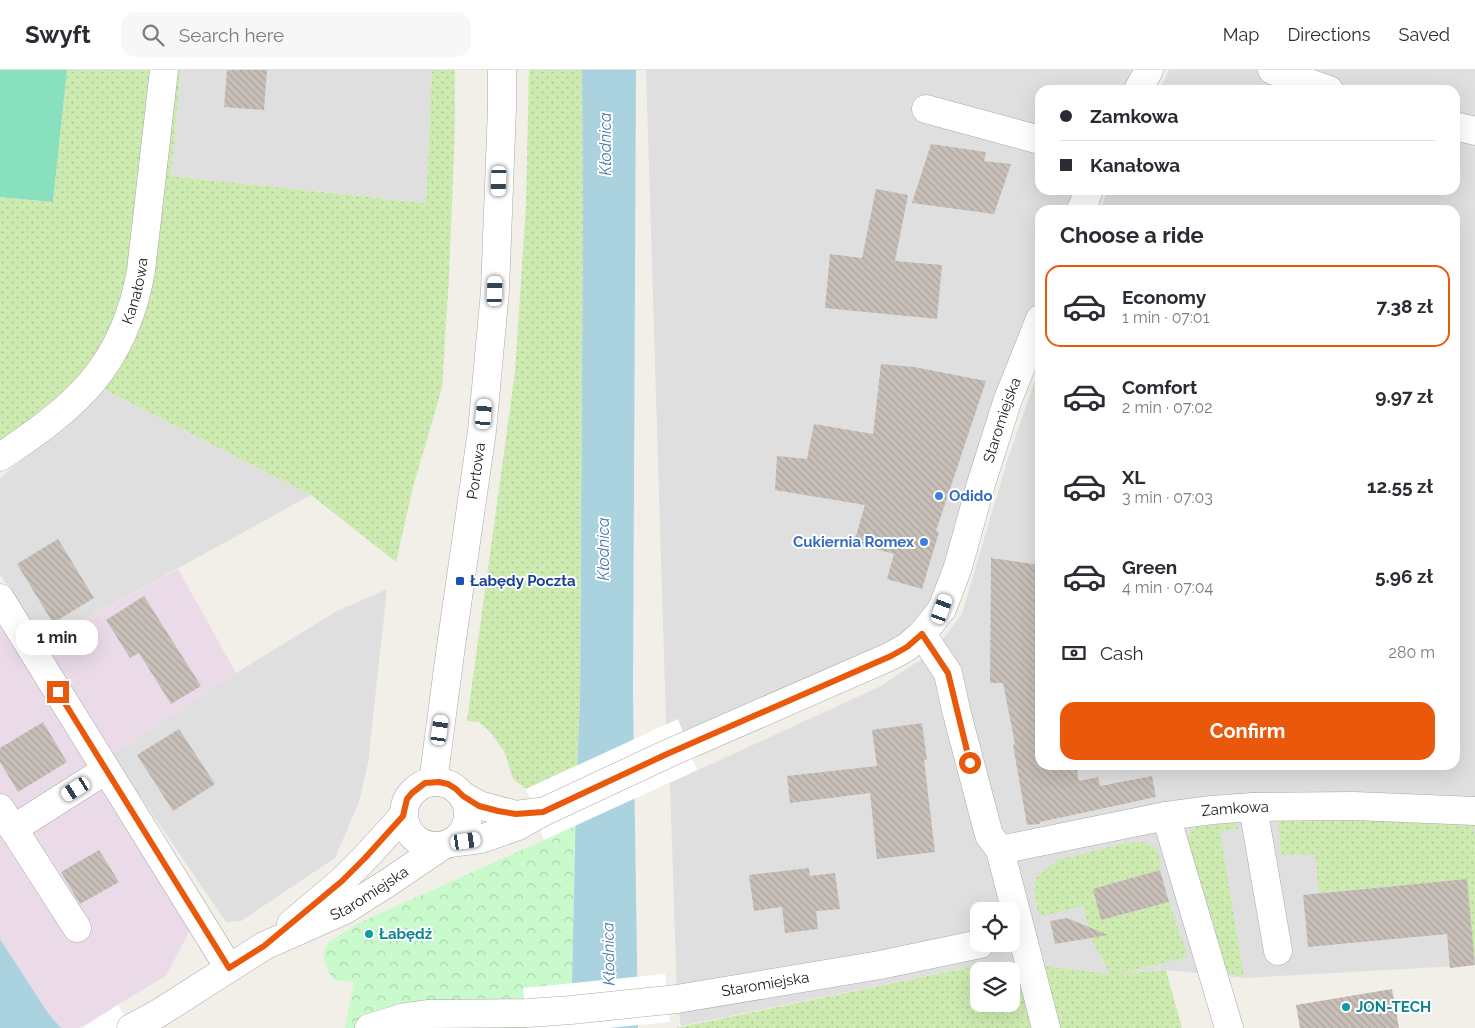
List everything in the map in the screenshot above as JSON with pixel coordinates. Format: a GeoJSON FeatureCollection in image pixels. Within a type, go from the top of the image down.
{"type":"FeatureCollection","features":[{"type":"Feature","properties":{"kind":"street","name":"Kanałowa"},"geometry":{"type":"LineString","coordinates":[[0,457],[63,412],[83,392],[103,368],[122,335],[131,314],[141,271],[164,70]]}},
{"type":"Feature","properties":{"kind":"street","name":"Portowa"},"geometry":{"type":"LineString","coordinates":[[433,782],[482,431],[495,291],[502,70]]}},
{"type":"Feature","properties":{"kind":"street"},"geometry":{"type":"LineString","coordinates":[[1141,85],[1149,70]]}},
{"type":"Feature","properties":{"kind":"street"},"geometry":{"type":"LineString","coordinates":[[1272,70],[1301,85]]}},
{"type":"Feature","properties":{"kind":"street"},"geometry":{"type":"LineString","coordinates":[[926,109],[1035,139]]}},
{"type":"Feature","properties":{"kind":"street"},"geometry":{"type":"LineString","coordinates":[[1460,127],[1475,131]]}},
{"type":"Feature","properties":{"kind":"street","name":"Staromiejska"},"geometry":{"type":"LineString","coordinates":[[264,946],[345,910],[446,845],[481,839],[518,826],[543,812],[688,745],[891,656],[907,647],[922,634],[942,609],[958,567],[981,484],[1007,402],[1035,332]]}},
{"type":"Feature","properties":{"kind":"street"},"geometry":{"type":"LineString","coordinates":[[0,598],[229,968]]}},
{"type":"Feature","properties":{"kind":"street"},"geometry":{"type":"LineString","coordinates":[[922,634],[948,673],[989,835],[1000,850],[1011,902]]}},
{"type":"Feature","properties":{"kind":"street"},"geometry":{"type":"LineString","coordinates":[[77,928],[7,818],[106,770]]}},
{"type":"Feature","properties":{"kind":"street"},"geometry":{"type":"LineString","coordinates":[[425,783],[448,784],[463,796],[467,804],[468,813],[467,822],[460,838],[446,845],[431,847],[421,844],[409,833],[403,816],[407,799],[425,783]]}},
{"type":"Feature","properties":{"kind":"street","name":"Staromiejska"},"geometry":{"type":"LineString","coordinates":[[463,796],[479,806],[516,814],[543,812]]}},
{"type":"Feature","properties":{"kind":"street","name":"Zamkowa"},"geometry":{"type":"LineString","coordinates":[[1000,850],[1166,816],[1212,810],[1253,807],[1354,806],[1475,811]]}},
{"type":"Feature","properties":{"kind":"street"},"geometry":{"type":"LineString","coordinates":[[1253,807],[1278,951]]}},
{"type":"Feature","properties":{"kind":"street","name":"Staromiejska"},"geometry":{"type":"LineString","coordinates":[[132,1028],[159,1013],[264,946],[342,881],[403,816]]}},
{"type":"Feature","properties":{"kind":"street"},"geometry":{"type":"LineString","coordinates":[[1166,816],[1229,1028]]}},
{"type":"Feature","properties":{"kind":"street"},"geometry":{"type":"LineString","coordinates":[[1020,936],[1046,1028]]}},
{"type":"Feature","properties":{"kind":"street","name":"Staromiejska"},"geometry":{"type":"LineString","coordinates":[[369,1028],[405,1017],[427,1014],[550,1012],[677,998],[880,965],[970,946]]}},
{"type":"Feature","properties":{"kind":"shaded area"},"geometry":{"type":"Polygon","coordinates":[[[181,70],[432,70],[426,203],[171,176],[181,70]]]}},
{"type":"Feature","properties":{"kind":"shaded area"},"geometry":{"type":"Polygon","coordinates":[[[646,70],[1150,70],[1142,85],[1035,85],[1035,195],[1087,195],[1083,205],[1035,205],[1035,329],[922,634],[667,754],[646,70]]]}},
{"type":"Feature","properties":{"kind":"shaded area"},"geometry":{"type":"Polygon","coordinates":[[[1169,70],[1475,70],[1475,965],[1244,978],[1166,970],[1111,975],[1020,964],[1020,962],[970,962],[970,967],[681,1026],[677,999],[670,783],[879,687],[922,659],[943,639],[962,614],[1008,458],[1035,380],[1035,770],[1460,770],[1460,205],[1102,205],[1106,195],[1460,195],[1460,85],[1162,85],[1169,70]]]}},
{"type":"Feature","properties":{"kind":"shaded area"},"geometry":{"type":"Polygon","coordinates":[[[105,390],[311,495],[44,642],[0,574],[0,478],[105,390]]]}},
{"type":"Feature","properties":{"kind":"shaded area"},"geometry":{"type":"Polygon","coordinates":[[[178,569],[236,673],[112,755],[44,642],[178,569]]]}},
{"type":"Feature","properties":{"kind":"shaded area"},"geometry":{"type":"Polygon","coordinates":[[[387,589],[368,763],[359,802],[335,858],[241,921],[226,922],[112,755],[236,673],[335,612],[387,589]]]}},
{"type":"Feature","properties":{"kind":"shaded area"},"geometry":{"type":"Polygon","coordinates":[[[0,625],[182,906],[189,932],[166,976],[79,1028],[61,1028],[48,1013],[0,939],[0,625]]]}},
{"type":"Feature","properties":{"kind":"green space"},"geometry":{"type":"Polygon","coordinates":[[[0,70],[67,70],[53,202],[0,197],[0,70]]]}},
{"type":"Feature","properties":{"kind":"green space"},"geometry":{"type":"Polygon","coordinates":[[[67,70],[181,70],[171,176],[426,203],[432,70],[455,70],[455,125],[449,277],[442,388],[413,487],[396,562],[311,495],[82,377],[0,443],[0,197],[53,202],[67,70]]]}},
{"type":"Feature","properties":{"kind":"green space"},"geometry":{"type":"Polygon","coordinates":[[[529,70],[582,70],[583,213],[580,697],[577,765],[526,789],[513,779],[505,753],[491,733],[479,722],[467,721],[515,372],[526,204],[529,70]]]}},
{"type":"Feature","properties":{"kind":"green space"},"geometry":{"type":"Polygon","coordinates":[[[1306,817],[1475,824],[1475,963],[1467,879],[1319,893],[1315,855],[1281,855],[1278,819],[1306,817]]]}},
{"type":"Feature","properties":{"kind":"green space"},"geometry":{"type":"Polygon","coordinates":[[[1230,818],[1239,829],[1220,831],[1244,978],[1223,971],[1184,851],[1190,834],[1194,829],[1206,823],[1230,818]]]}},
{"type":"Feature","properties":{"kind":"green space"},"geometry":{"type":"Polygon","coordinates":[[[575,826],[571,1028],[345,1028],[354,982],[334,980],[331,975],[324,960],[324,950],[330,941],[361,922],[575,826]]]}},
{"type":"Feature","properties":{"kind":"green space"},"geometry":{"type":"Polygon","coordinates":[[[1143,842],[1154,847],[1160,855],[1160,870],[1093,889],[1102,920],[1169,902],[1188,957],[1116,974],[1166,970],[1182,1028],[676,1028],[970,967],[970,1012],[1020,1012],[1020,963],[1110,974],[1092,941],[1083,906],[1039,917],[1034,891],[1036,878],[1057,860],[1126,843],[1143,842]]]}},
{"type":"Feature","properties":{"kind":"water","name":"Kłodnica"},"geometry":{"type":"Polygon","coordinates":[[[582,70],[636,70],[633,692],[638,1028],[571,1028],[580,697],[582,70]]]}},
{"type":"Feature","properties":{"kind":"water"},"geometry":{"type":"Polygon","coordinates":[[[0,939],[48,1013],[61,1028],[0,1028],[0,939]]]}},
{"type":"Feature","properties":{"kind":"pier"},"geometry":{"type":"Polygon","coordinates":[[[678,719],[697,770],[544,840],[526,789],[678,719]]]}},
{"type":"Feature","properties":{"kind":"pier"},"geometry":{"type":"Polygon","coordinates":[[[665,974],[670,1022],[608,1028],[527,1028],[523,988],[665,974]]]}},
{"type":"Feature","properties":{"kind":"pier"},"geometry":{"type":"Polygon","coordinates":[[[118,1005],[132,1028],[83,1028],[118,1005]]]}},
{"type":"Feature","properties":{"kind":"building"},"geometry":{"type":"Polygon","coordinates":[[[227,70],[267,70],[264,110],[224,107],[227,70]]]}},
{"type":"Feature","properties":{"kind":"building"},"geometry":{"type":"Polygon","coordinates":[[[931,144],[986,152],[984,161],[1011,164],[994,214],[912,203],[931,144]]]}},
{"type":"Feature","properties":{"kind":"building"},"geometry":{"type":"Polygon","coordinates":[[[876,189],[908,195],[895,261],[942,265],[937,319],[825,308],[830,254],[862,258],[876,189]]]}},
{"type":"Feature","properties":{"kind":"building"},"geometry":{"type":"Polygon","coordinates":[[[881,364],[914,367],[986,381],[936,531],[939,532],[922,589],[887,579],[894,554],[854,543],[865,505],[775,490],[777,456],[807,459],[814,424],[873,434],[881,364]]]}},
{"type":"Feature","properties":{"kind":"building"},"geometry":{"type":"Polygon","coordinates":[[[58,539],[94,598],[53,623],[17,564],[58,539]]]}},
{"type":"Feature","properties":{"kind":"building"},"geometry":{"type":"Polygon","coordinates":[[[991,558],[1035,564],[1035,770],[1077,770],[1079,781],[1098,777],[1100,786],[1152,776],[1156,797],[1040,822],[1040,824],[1027,825],[1013,745],[1015,744],[1003,683],[990,683],[991,558]]]}},
{"type":"Feature","properties":{"kind":"building"},"geometry":{"type":"Polygon","coordinates":[[[144,596],[201,686],[171,704],[139,653],[130,658],[106,620],[144,596]]]}},
{"type":"Feature","properties":{"kind":"building"},"geometry":{"type":"Polygon","coordinates":[[[43,722],[67,762],[18,792],[0,762],[0,748],[43,722]]]}},
{"type":"Feature","properties":{"kind":"building"},"geometry":{"type":"Polygon","coordinates":[[[922,723],[927,760],[924,760],[935,852],[877,859],[870,793],[790,803],[787,776],[877,766],[872,730],[922,723]]]}},
{"type":"Feature","properties":{"kind":"building"},"geometry":{"type":"Polygon","coordinates":[[[179,729],[215,784],[173,811],[137,755],[179,729]]]}},
{"type":"Feature","properties":{"kind":"building"},"geometry":{"type":"Polygon","coordinates":[[[99,850],[119,882],[80,904],[61,872],[99,850]]]}},
{"type":"Feature","properties":{"kind":"building"},"geometry":{"type":"Polygon","coordinates":[[[809,868],[810,876],[835,873],[840,909],[816,911],[818,929],[785,933],[782,907],[754,911],[749,875],[809,868]]]}},
{"type":"Feature","properties":{"kind":"building"},"geometry":{"type":"Polygon","coordinates":[[[1160,870],[1169,902],[1101,920],[1093,889],[1160,870]]]}},
{"type":"Feature","properties":{"kind":"building"},"geometry":{"type":"Polygon","coordinates":[[[1467,879],[1475,965],[1450,968],[1447,934],[1308,947],[1303,895],[1467,879]]]}},
{"type":"Feature","properties":{"kind":"building"},"geometry":{"type":"Polygon","coordinates":[[[1067,918],[1108,935],[1055,944],[1050,921],[1067,918]]]}},
{"type":"Feature","properties":{"kind":"building","name":"JON-TECH"},"geometry":{"type":"Polygon","coordinates":[[[1392,989],[1399,1028],[1300,1028],[1296,1005],[1392,989]]]}},
{"type":"Feature","properties":{"kind":"place","name":"Odido"},"geometry":{"type":"Point","coordinates":[939,496]}},
{"type":"Feature","properties":{"kind":"place","name":"Cukiernia Romex"},"geometry":{"type":"Point","coordinates":[924,542]}},
{"type":"Feature","properties":{"kind":"place","name":"Łabędy Poczta"},"geometry":{"type":"Point","coordinates":[460,581]}},
{"type":"Feature","properties":{"kind":"place","name":"Łabędź"},"geometry":{"type":"Point","coordinates":[369,934]}},
{"type":"Feature","properties":{"kind":"place","name":"JON-TECH"},"geometry":{"type":"Point","coordinates":[1346,1007]}},
{"type":"Feature","properties":{"kind":"route"},"geometry":{"type":"LineString","coordinates":[[58,692],[229,968],[264,946],[342,881],[403,816],[407,799],[418,787],[425,783],[439,782],[448,784],[479,806],[498,811],[516,814],[543,812],[667,754],[891,656],[907,647],[922,634],[948,673],[970,763]]}}]}
